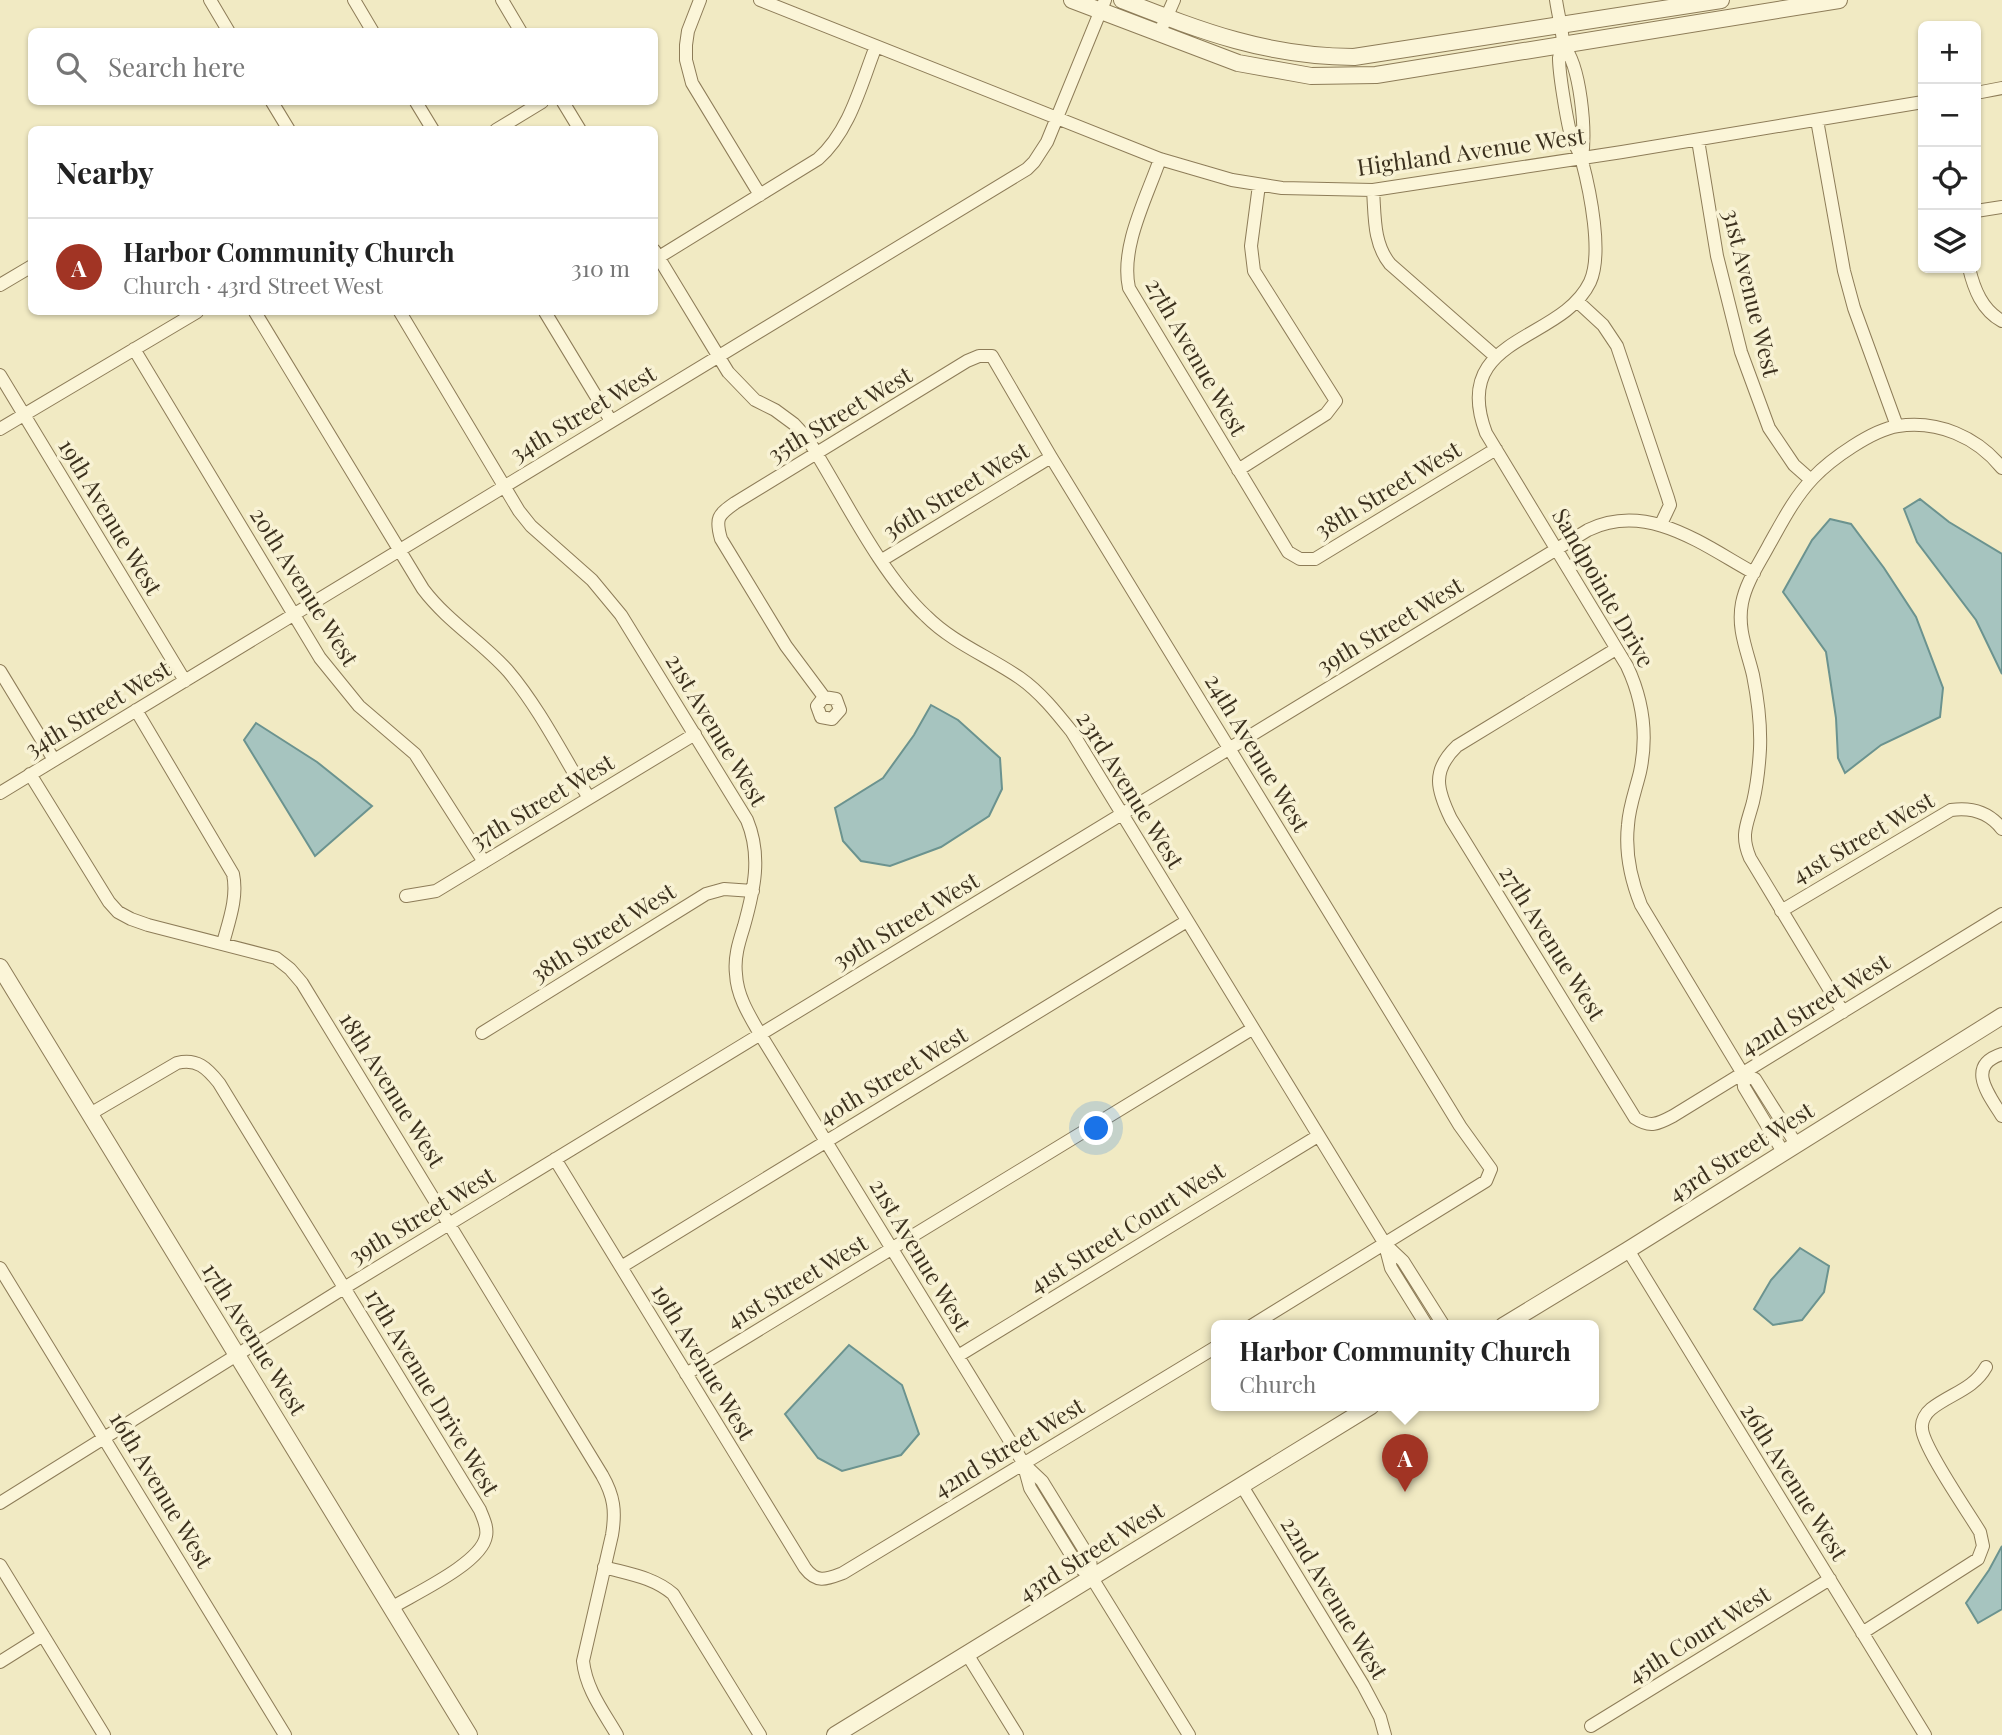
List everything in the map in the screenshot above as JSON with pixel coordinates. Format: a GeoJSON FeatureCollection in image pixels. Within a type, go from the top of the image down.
{"type":"FeatureCollection","features":[{"type":"Feature","properties":{"kind":"street"},"geometry":{"type":"LineString","coordinates":[[210,0],[227,28]]}},
{"type":"Feature","properties":{"kind":"street"},"geometry":{"type":"LineString","coordinates":[[354,0],[371,28]]}},
{"type":"Feature","properties":{"kind":"street"},"geometry":{"type":"LineString","coordinates":[[502,0],[519,28]]}},
{"type":"Feature","properties":{"kind":"street"},"geometry":{"type":"LineString","coordinates":[[700,0],[688,31],[686,45],[686,60],[692,83],[760,195]]}},
{"type":"Feature","properties":{"kind":"street","name":"Highland Avenue West"},"geometry":{"type":"LineString","coordinates":[[760,0],[1160,159],[1259,185],[1373,190],[1918,103]]}},
{"type":"Feature","properties":{"kind":"street"},"geometry":{"type":"LineString","coordinates":[[1072,0],[1103,6],[1159,34],[1238,64],[1324,77],[1376,75],[1839,0]]}},
{"type":"Feature","properties":{"kind":"street"},"geometry":{"type":"LineString","coordinates":[[1122,0],[1221,38],[1278,52],[1324,57],[1354,57],[1721,0]]}},
{"type":"Feature","properties":{"kind":"street"},"geometry":{"type":"LineString","coordinates":[[1159,34],[1174,0]]}},
{"type":"Feature","properties":{"kind":"street","name":"Sandpointe Drive"},"geometry":{"type":"LineString","coordinates":[[1556,0],[1563,45],[1573,60],[1584,131],[1582,158],[1596,251],[1591,280],[1577,301],[1496,357],[1483,379],[1480,405],[1483,425],[1637,687],[1642,709],[1642,757],[1627,832],[1633,881],[1647,916],[1743,1074],[1744,1087],[1790,1148]]}},
{"type":"Feature","properties":{"kind":"street","name":"34th Street West"},"geometry":{"type":"LineString","coordinates":[[0,793],[1027,169],[1042,152],[1103,6]]}},
{"type":"Feature","properties":{"kind":"street"},"geometry":{"type":"LineString","coordinates":[[658,252],[818,159],[840,136],[876,47]]}},
{"type":"Feature","properties":{"kind":"street"},"geometry":{"type":"LineString","coordinates":[[1981,92],[2002,88]]}},
{"type":"Feature","properties":{"kind":"street"},"geometry":{"type":"LineString","coordinates":[[274,105],[287,126]]}},
{"type":"Feature","properties":{"kind":"street"},"geometry":{"type":"LineString","coordinates":[[418,105],[431,126]]}},
{"type":"Feature","properties":{"kind":"street"},"geometry":{"type":"LineString","coordinates":[[503,126],[537,105]]}},
{"type":"Feature","properties":{"kind":"street"},"geometry":{"type":"LineString","coordinates":[[565,105],[578,126]]}},
{"type":"Feature","properties":{"kind":"street"},"geometry":{"type":"LineString","coordinates":[[1818,120],[1844,271],[1854,308],[1897,426]]}},
{"type":"Feature","properties":{"kind":"street","name":"31st Avenue West"},"geometry":{"type":"LineString","coordinates":[[1698,140],[1717,256],[1741,352],[1769,428],[1794,465],[1811,480]]}},
{"type":"Feature","properties":{"kind":"street","name":"27th Avenue West"},"geometry":{"type":"LineString","coordinates":[[1160,159],[1128,251],[1129,288],[1288,552],[1300,559]]}},
{"type":"Feature","properties":{"kind":"street"},"geometry":{"type":"LineString","coordinates":[[1238,470],[1326,414],[1336,401],[1254,271],[1251,246],[1259,185]]}},
{"type":"Feature","properties":{"kind":"street"},"geometry":{"type":"LineString","coordinates":[[1373,190],[1378,242],[1384,256],[1496,357]]}},
{"type":"Feature","properties":{"kind":"street"},"geometry":{"type":"LineString","coordinates":[[1981,210],[2002,206]]}},
{"type":"Feature","properties":{"kind":"street","name":"23rd Avenue West"},"geometry":{"type":"LineString","coordinates":[[658,255],[719,356],[744,391],[794,424],[807,438],[882,560],[911,600],[936,626],[956,641],[1020,678],[1044,699],[1072,732],[1385,1244],[1403,1261],[1440,1320]]}},
{"type":"Feature","properties":{"kind":"street"},"geometry":{"type":"LineString","coordinates":[[0,285],[28,268]]}},
{"type":"Feature","properties":{"kind":"street"},"geometry":{"type":"LineString","coordinates":[[1971,273],[1986,310],[2002,321]]}},
{"type":"Feature","properties":{"kind":"street"},"geometry":{"type":"LineString","coordinates":[[1577,301],[1603,325],[1617,346],[1670,505],[1661,524]]}},
{"type":"Feature","properties":{"kind":"street"},"geometry":{"type":"LineString","coordinates":[[0,429],[192,315]]}},
{"type":"Feature","properties":{"kind":"street"},"geometry":{"type":"LineString","coordinates":[[256,315],[436,607],[483,647],[522,688],[589,798]]}},
{"type":"Feature","properties":{"kind":"street","name":"21st Avenue West"},"geometry":{"type":"LineString","coordinates":[[402,315],[531,526],[580,569],[621,615],[750,828],[755,846],[756,870],[737,952],[735,972],[740,996],[760,1034],[1024,1464],[1030,1488],[1078,1566],[1093,1578],[1189,1735]]}},
{"type":"Feature","properties":{"kind":"street"},"geometry":{"type":"LineString","coordinates":[[547,315],[611,421]]}},
{"type":"Feature","properties":{"kind":"street","name":"20th Avenue West"},"geometry":{"type":"LineString","coordinates":[[134,349],[320,658],[346,691],[415,754],[484,862]]}},
{"type":"Feature","properties":{"kind":"street","name":"35th Street West"},"geometry":{"type":"LineString","coordinates":[[824,697],[786,646],[721,539],[716,523],[718,518],[735,503],[967,361],[987,354]]}},
{"type":"Feature","properties":{"kind":"street","name":"24th Avenue West"},"geometry":{"type":"LineString","coordinates":[[987,354],[998,363],[1051,457],[1473,1147],[1489,1164],[1486,1181],[1385,1244]]}},
{"type":"Feature","properties":{"kind":"street","name":"19th Avenue West"},"geometry":{"type":"LineString","coordinates":[[0,375],[185,681]]}},
{"type":"Feature","properties":{"kind":"street"},"geometry":{"type":"LineString","coordinates":[[1843,1012],[1750,859],[1744,842],[1745,824],[1757,784],[1760,752],[1756,689],[1740,622],[1746,586],[1791,505],[1811,480],[1843,453],[1871,436],[1897,426],[1912,425],[1950,430],[1982,448],[2002,468]]}},
{"type":"Feature","properties":{"kind":"street","name":"38th Street West"},"geometry":{"type":"LineString","coordinates":[[1300,559],[1315,559],[1496,449]]}},
{"type":"Feature","properties":{"kind":"street","name":"36th Street West"},"geometry":{"type":"LineString","coordinates":[[882,560],[1051,457]]}},
{"type":"Feature","properties":{"kind":"street","name":"39th Street West"},"geometry":{"type":"LineString","coordinates":[[0,1503],[236,1354],[1594,527],[1637,519],[1661,524],[1754,573]]}},
{"type":"Feature","properties":{"kind":"street","name":"27th Avenue West"},"geometry":{"type":"LineString","coordinates":[[1616,649],[1457,746],[1444,760],[1438,788],[1451,819],[1632,1115],[1647,1124]]}},
{"type":"Feature","properties":{"kind":"street"},"geometry":{"type":"LineString","coordinates":[[0,671],[54,760]]}},
{"type":"Feature","properties":{"kind":"street"},"geometry":{"type":"LineString","coordinates":[[136,710],[233,874],[234,902],[223,943]]}},
{"type":"Feature","properties":{"kind":"street","name":"37th Street West"},"geometry":{"type":"LineString","coordinates":[[406,896],[436,891],[695,734]]}},
{"type":"Feature","properties":{"kind":"street","name":"18th Avenue West"},"geometry":{"type":"LineString","coordinates":[[30,774],[99,887],[118,912],[148,925],[276,958],[290,969],[449,1224],[610,1490],[614,1502],[615,1517],[583,1661],[584,1676],[617,1735]]}},
{"type":"Feature","properties":{"kind":"street","name":"41st Street West"},"geometry":{"type":"LineString","coordinates":[[1782,911],[1943,813],[1967,808],[1987,815],[2002,829]]}},
{"type":"Feature","properties":{"kind":"street","name":"38th Street West"},"geometry":{"type":"LineString","coordinates":[[482,1033],[706,894],[724,889],[753,891]]}},
{"type":"Feature","properties":{"kind":"street","name":"42nd Street West"},"geometry":{"type":"LineString","coordinates":[[1647,1124],[1656,1125],[1673,1116],[2002,914]]}},
{"type":"Feature","properties":{"kind":"street","name":"40th Street West"},"geometry":{"type":"LineString","coordinates":[[621,1267],[1187,921]]}},
{"type":"Feature","properties":{"kind":"street","name":"17th Avenue West"},"geometry":{"type":"LineString","coordinates":[[0,967],[470,1735]]}},
{"type":"Feature","properties":{"kind":"street","name":"43rd Street West"},"geometry":{"type":"LineString","coordinates":[[1513,1320],[2002,1016]]}},
{"type":"Feature","properties":{"kind":"street","name":"41st Street West"},"geometry":{"type":"LineString","coordinates":[[685,1374],[1252,1029]]}},
{"type":"Feature","properties":{"kind":"street"},"geometry":{"type":"LineString","coordinates":[[2002,1054],[1994,1056],[1986,1064],[1982,1078],[1983,1086],[2002,1116]]}},
{"type":"Feature","properties":{"kind":"street","name":"17th Avenue Drive West"},"geometry":{"type":"LineString","coordinates":[[90,1114],[177,1063],[192,1061],[205,1066],[219,1083],[480,1510],[486,1526],[484,1543],[477,1553],[391,1608]]}},
{"type":"Feature","properties":{"kind":"street","name":"41st Street Court West"},"geometry":{"type":"LineString","coordinates":[[958,1356],[1318,1136]]}},
{"type":"Feature","properties":{"kind":"street","name":"19th Avenue West"},"geometry":{"type":"LineString","coordinates":[[555,1159],[805,1569],[811,1577],[821,1580]]}},
{"type":"Feature","properties":{"kind":"street"},"geometry":{"type":"LineString","coordinates":[[1261,1320],[1385,1244]]}},
{"type":"Feature","properties":{"kind":"street","name":"23rd Avenue West"},"geometry":{"type":"LineString","coordinates":[[1385,1244],[1391,1268],[1423,1320]]}},
{"type":"Feature","properties":{"kind":"street","name":"26th Avenue West"},"geometry":{"type":"LineString","coordinates":[[1628,1250],[1925,1735]]}},
{"type":"Feature","properties":{"kind":"street","name":"16th Avenue West"},"geometry":{"type":"LineString","coordinates":[[0,1268],[285,1735]]}},
{"type":"Feature","properties":{"kind":"street","name":"42nd Street West"},"geometry":{"type":"LineString","coordinates":[[821,1580],[844,1573],[1211,1350]]}},
{"type":"Feature","properties":{"kind":"street"},"geometry":{"type":"LineString","coordinates":[[1862,1633],[1978,1559],[1983,1546],[1980,1532],[1924,1437],[1922,1422],[1931,1409],[1977,1380],[1986,1367]]}},
{"type":"Feature","properties":{"kind":"street","name":"43rd Street West"},"geometry":{"type":"LineString","coordinates":[[835,1735],[857,1729],[967,1654],[1363,1411]]}},
{"type":"Feature","properties":{"kind":"street","name":"22nd Avenue West"},"geometry":{"type":"LineString","coordinates":[[1242,1486],[1363,1685],[1380,1717],[1385,1735]]}},
{"type":"Feature","properties":{"kind":"street"},"geometry":{"type":"LineString","coordinates":[[0,1565],[104,1735]]}},
{"type":"Feature","properties":{"kind":"street"},"geometry":{"type":"LineString","coordinates":[[604,1567],[662,1584],[673,1594],[760,1735]]}},
{"type":"Feature","properties":{"kind":"street","name":"45th Court West"},"geometry":{"type":"LineString","coordinates":[[1591,1726],[1830,1579]]}},
{"type":"Feature","properties":{"kind":"street"},"geometry":{"type":"LineString","coordinates":[[0,1662],[43,1635]]}},
{"type":"Feature","properties":{"kind":"street"},"geometry":{"type":"LineString","coordinates":[[967,1654],[1017,1735]]}},
{"type":"Feature","properties":{"kind":"water"},"geometry":{"type":"Polygon","coordinates":[[[1920,499],[1949,522],[2002,554],[2002,674],[1976,620],[1917,542],[1904,509],[1920,499]]]}},
{"type":"Feature","properties":{"kind":"water"},"geometry":{"type":"Polygon","coordinates":[[[1830,519],[1851,524],[1884,568],[1916,617],[1943,688],[1940,717],[1881,745],[1845,773],[1838,758],[1836,718],[1826,652],[1783,592],[1812,540],[1830,519]]]}},
{"type":"Feature","properties":{"kind":"water"},"geometry":{"type":"Polygon","coordinates":[[[931,705],[958,720],[1000,758],[1002,789],[989,816],[941,847],[890,866],[861,861],[843,841],[835,808],[883,778],[914,735],[931,705]]]}},
{"type":"Feature","properties":{"kind":"water"},"geometry":{"type":"Polygon","coordinates":[[[256,723],[317,762],[372,806],[315,856],[244,740],[256,723]]]}},
{"type":"Feature","properties":{"kind":"water"},"geometry":{"type":"Polygon","coordinates":[[[1800,1248],[1829,1266],[1824,1292],[1802,1320],[1773,1325],[1754,1309],[1771,1280],[1800,1248]]]}},
{"type":"Feature","properties":{"kind":"water"},"geometry":{"type":"Polygon","coordinates":[[[849,1345],[902,1385],[919,1434],[901,1455],[842,1471],[818,1458],[785,1414],[849,1345]]]}},
{"type":"Feature","properties":{"kind":"water"},"geometry":{"type":"Polygon","coordinates":[[[2002,1546],[2002,1609],[1978,1623],[1966,1603],[2002,1546]]]}},
{"type":"Feature","properties":{"kind":"place","name":"Harbor Community Church"},"geometry":{"type":"Point","coordinates":[1405,1492]}}]}
